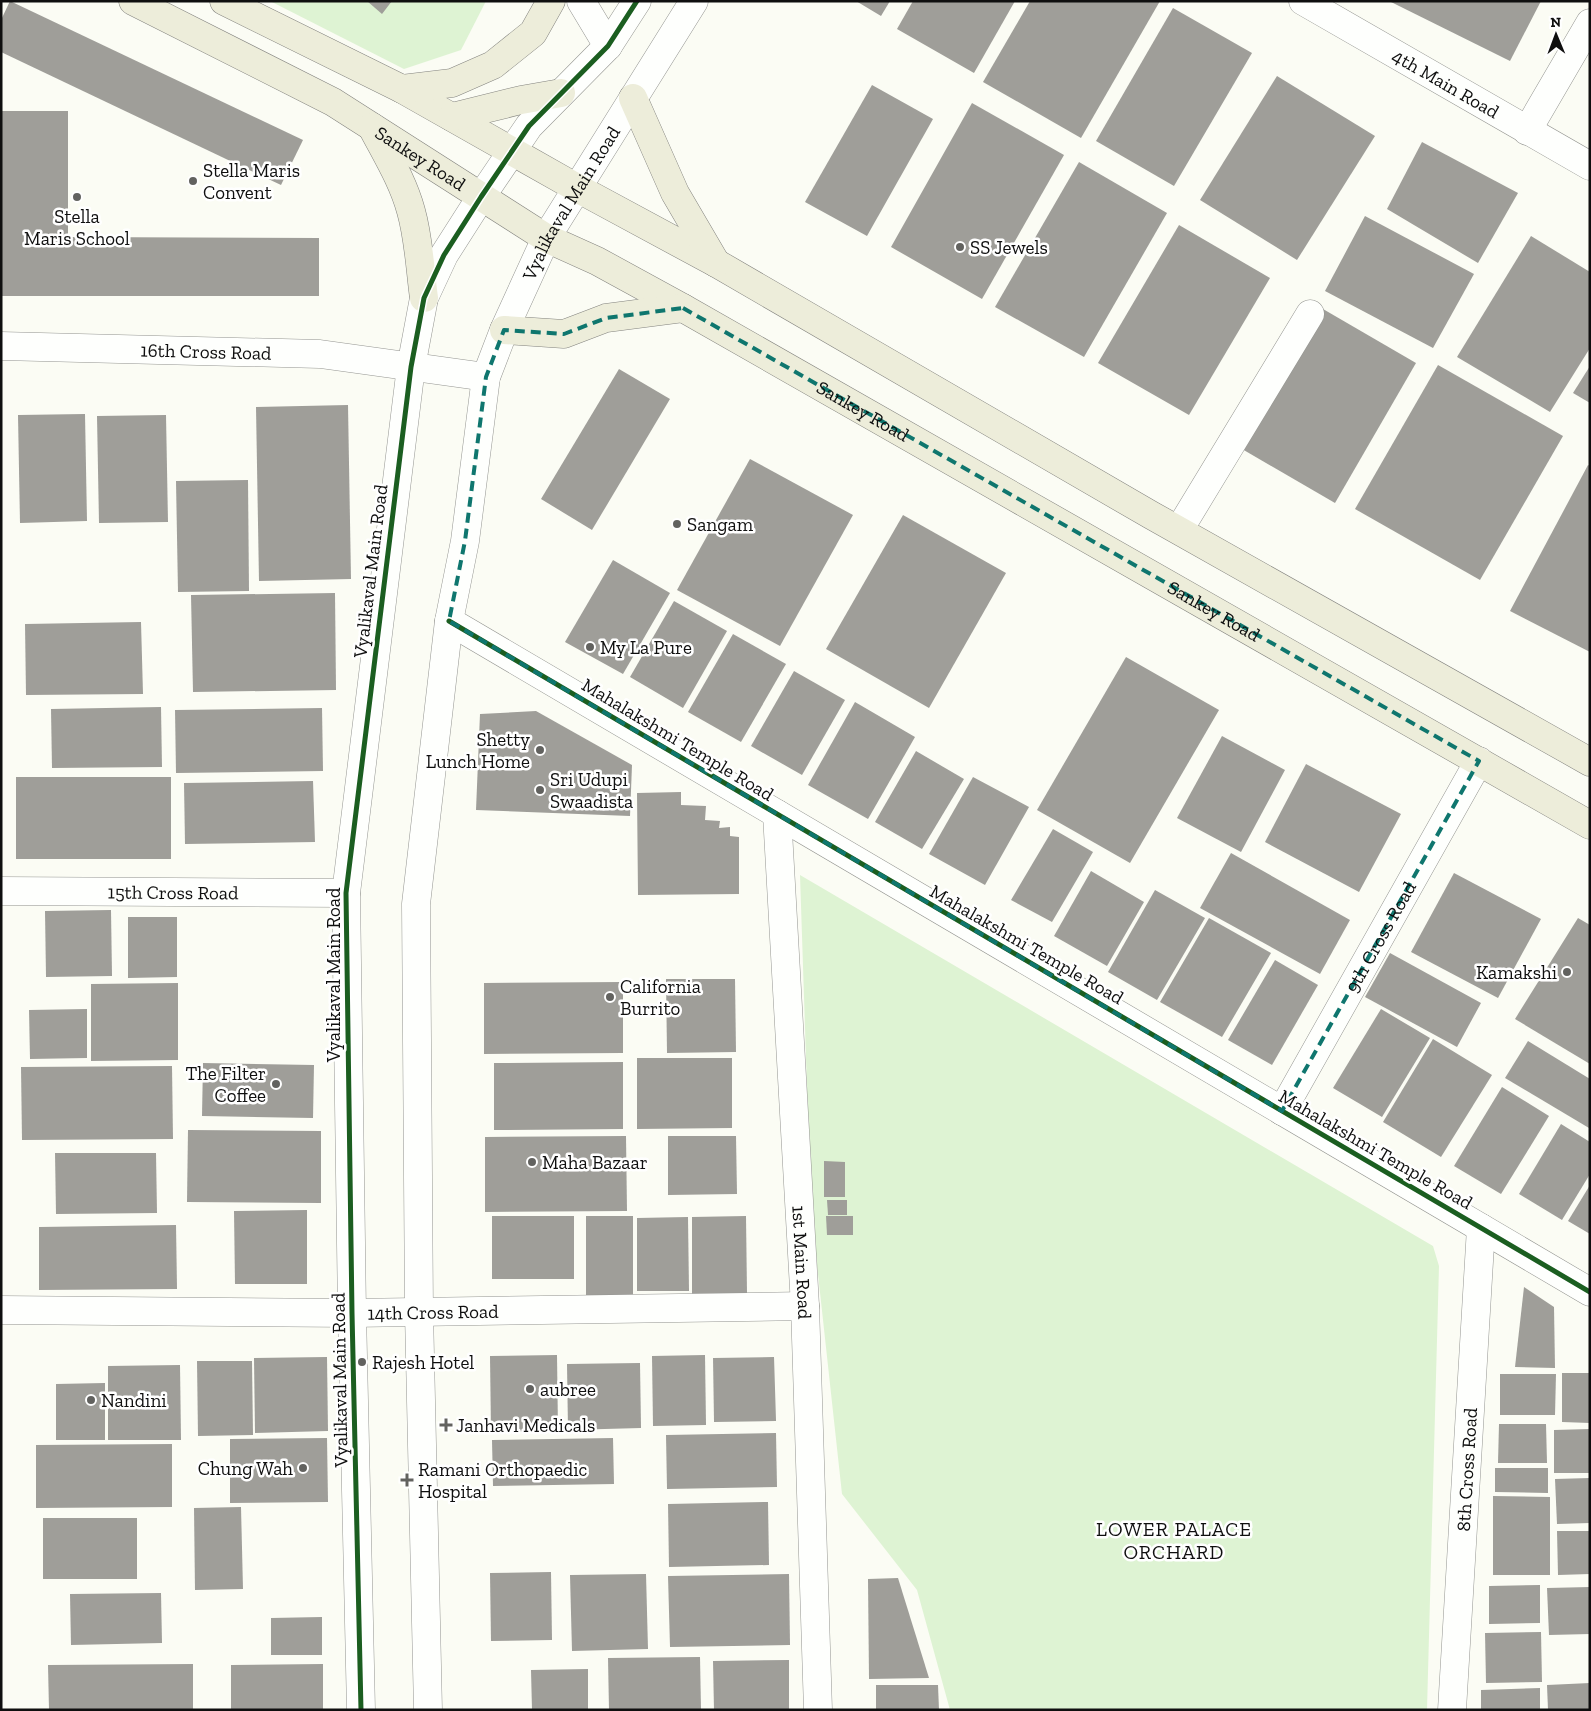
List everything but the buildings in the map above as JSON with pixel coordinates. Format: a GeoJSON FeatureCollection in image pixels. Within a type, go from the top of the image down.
{"type":"FeatureCollection","features":[{"type":"Feature","properties":{"kind":"main road","name":"Sankey Road"},"geometry":{"type":"LineString","coordinates":[[134,1],[333,102],[546,238],[597,262],[683,308],[1590,825]]}},
{"type":"Feature","properties":{"kind":"main road"},"geometry":{"type":"LineString","coordinates":[[224,1],[402,89],[577,188],[716,263],[1179,530],[1590,762]]}},
{"type":"Feature","properties":{"kind":"main road"},"geometry":{"type":"LineString","coordinates":[[402,89],[452,83],[493,64],[533,33],[550,1]]}},
{"type":"Feature","properties":{"kind":"main road"},"geometry":{"type":"LineString","coordinates":[[452,118],[521,100],[561,93]]}},
{"type":"Feature","properties":{"kind":"main road"},"geometry":{"type":"LineString","coordinates":[[633,98],[676,193],[716,263]]}},
{"type":"Feature","properties":{"kind":"main road"},"geometry":{"type":"LineString","coordinates":[[371,126],[398,176],[411,209],[416,232],[424,298]]}},
{"type":"Feature","properties":{"kind":"main road"},"geometry":{"type":"LineString","coordinates":[[504,330],[564,334],[606,318],[683,308]]}},
{"type":"Feature","properties":{"kind":"street"},"geometry":{"type":"LineString","coordinates":[[581,1],[608,46]]}},
{"type":"Feature","properties":{"kind":"street","name":"Vyalikaval Main Road"},"geometry":{"type":"LineString","coordinates":[[362,1710],[352,1313],[346,893],[410,367],[424,298],[444,255],[529,126],[608,46],[637,1]]}},
{"type":"Feature","properties":{"kind":"street","name":"Vyalikaval Main Road"},"geometry":{"type":"LineString","coordinates":[[428,1710],[419,1312],[416,904],[449,621],[465,541],[486,377],[504,330],[546,238],[694,1]]}},
{"type":"Feature","properties":{"kind":"street","name":"4th Main Road"},"geometry":{"type":"LineString","coordinates":[[1304,1],[1590,166]]}},
{"type":"Feature","properties":{"kind":"street"},"geometry":{"type":"LineString","coordinates":[[1527,130],[1590,24]]}},
{"type":"Feature","properties":{"kind":"street"},"geometry":{"type":"LineString","coordinates":[[1179,530],[1310,314]]}},
{"type":"Feature","properties":{"kind":"street","name":"16th Cross Road"},"geometry":{"type":"LineString","coordinates":[[1,346],[320,354],[486,377]]}},
{"type":"Feature","properties":{"kind":"street","name":"Mahalakshmi Temple Road"},"geometry":{"type":"LineString","coordinates":[[449,621],[1590,1292]]}},
{"type":"Feature","properties":{"kind":"street","name":"9th Cross Road"},"geometry":{"type":"LineString","coordinates":[[1282,1111],[1479,761]]}},
{"type":"Feature","properties":{"kind":"street","name":"1st Main Road"},"geometry":{"type":"LineString","coordinates":[[777,814],[805,1306],[818,1710]]}},
{"type":"Feature","properties":{"kind":"street","name":"15th Cross Road"},"geometry":{"type":"LineString","coordinates":[[1,891],[346,893]]}},
{"type":"Feature","properties":{"kind":"street","name":"8th Cross Road"},"geometry":{"type":"LineString","coordinates":[[1452,1710],[1481,1228]]}},
{"type":"Feature","properties":{"kind":"street","name":"14th Cross Road"},"geometry":{"type":"LineString","coordinates":[[1,1310],[352,1313],[805,1306]]}},
{"type":"Feature","properties":{"kind":"highlighted area"},"geometry":{"type":"Polygon","coordinates":[[[683,308],[1479,761],[1282,1111],[449,621],[465,541],[486,377],[504,330],[564,334],[606,318],[683,308]]]}},
{"type":"Feature","properties":{"kind":"green space"},"geometry":{"type":"Polygon","coordinates":[[[270,1],[486,1],[461,50],[404,69],[270,1]]]}},
{"type":"Feature","properties":{"kind":"green space"},"geometry":{"type":"Polygon","coordinates":[[[800,875],[1433,1246],[1439,1266],[1427,1710],[950,1710],[917,1590],[842,1494],[811,1210],[800,875]]]}},
{"type":"Feature","properties":{"kind":"cycle path"},"geometry":{"type":"LineString","coordinates":[[361,1710],[352,1313],[346,893],[411,367],[424,298],[444,255],[529,126],[608,46],[637,1]]}},
{"type":"Feature","properties":{"kind":"cycle path"},"geometry":{"type":"LineString","coordinates":[[449,621],[1590,1292]]}},
{"type":"Feature","properties":{"kind":"place","name":"Stella Maris Convent"},"geometry":{"type":"Point","coordinates":[193,181]}},
{"type":"Feature","properties":{"kind":"place","name":"Stella Maris School"},"geometry":{"type":"Point","coordinates":[77,197]}},
{"type":"Feature","properties":{"kind":"place","name":"SS Jewels"},"geometry":{"type":"Point","coordinates":[960,247]}},
{"type":"Feature","properties":{"kind":"place","name":"Sangam"},"geometry":{"type":"Point","coordinates":[677,524]}},
{"type":"Feature","properties":{"kind":"place","name":"My La Pure"},"geometry":{"type":"Point","coordinates":[590,647]}},
{"type":"Feature","properties":{"kind":"place","name":"Shetty Lunch Home"},"geometry":{"type":"Point","coordinates":[540,750]}},
{"type":"Feature","properties":{"kind":"place","name":"Sri Udupi Swaadista"},"geometry":{"type":"Point","coordinates":[540,790]}},
{"type":"Feature","properties":{"kind":"place","name":"Kamakshi"},"geometry":{"type":"Point","coordinates":[1567,972]}},
{"type":"Feature","properties":{"kind":"place","name":"California Burrito"},"geometry":{"type":"Point","coordinates":[610,997]}},
{"type":"Feature","properties":{"kind":"place","name":"The Filter Coffee"},"geometry":{"type":"Point","coordinates":[276,1084]}},
{"type":"Feature","properties":{"kind":"place","name":"Maha Bazaar"},"geometry":{"type":"Point","coordinates":[532,1162]}},
{"type":"Feature","properties":{"kind":"place","name":"Rajesh Hotel"},"geometry":{"type":"Point","coordinates":[362,1362]}},
{"type":"Feature","properties":{"kind":"place","name":"aubree"},"geometry":{"type":"Point","coordinates":[530,1389]}},
{"type":"Feature","properties":{"kind":"place","name":"Nandini"},"geometry":{"type":"Point","coordinates":[91,1400]}},
{"type":"Feature","properties":{"kind":"place","name":"Janhavi Medicals"},"geometry":{"type":"Point","coordinates":[446,1425]}},
{"type":"Feature","properties":{"kind":"place","name":"Chung Wah"},"geometry":{"type":"Point","coordinates":[303,1468]}},
{"type":"Feature","properties":{"kind":"place","name":"Ramani Orthopaedic Hospital"},"geometry":{"type":"Point","coordinates":[407,1480]}},
{"type":"Feature","properties":{"kind":"district","name":"LOWER PALACE ORCHARD"},"geometry":{"type":"Point","coordinates":[1174,1540]}}]}
